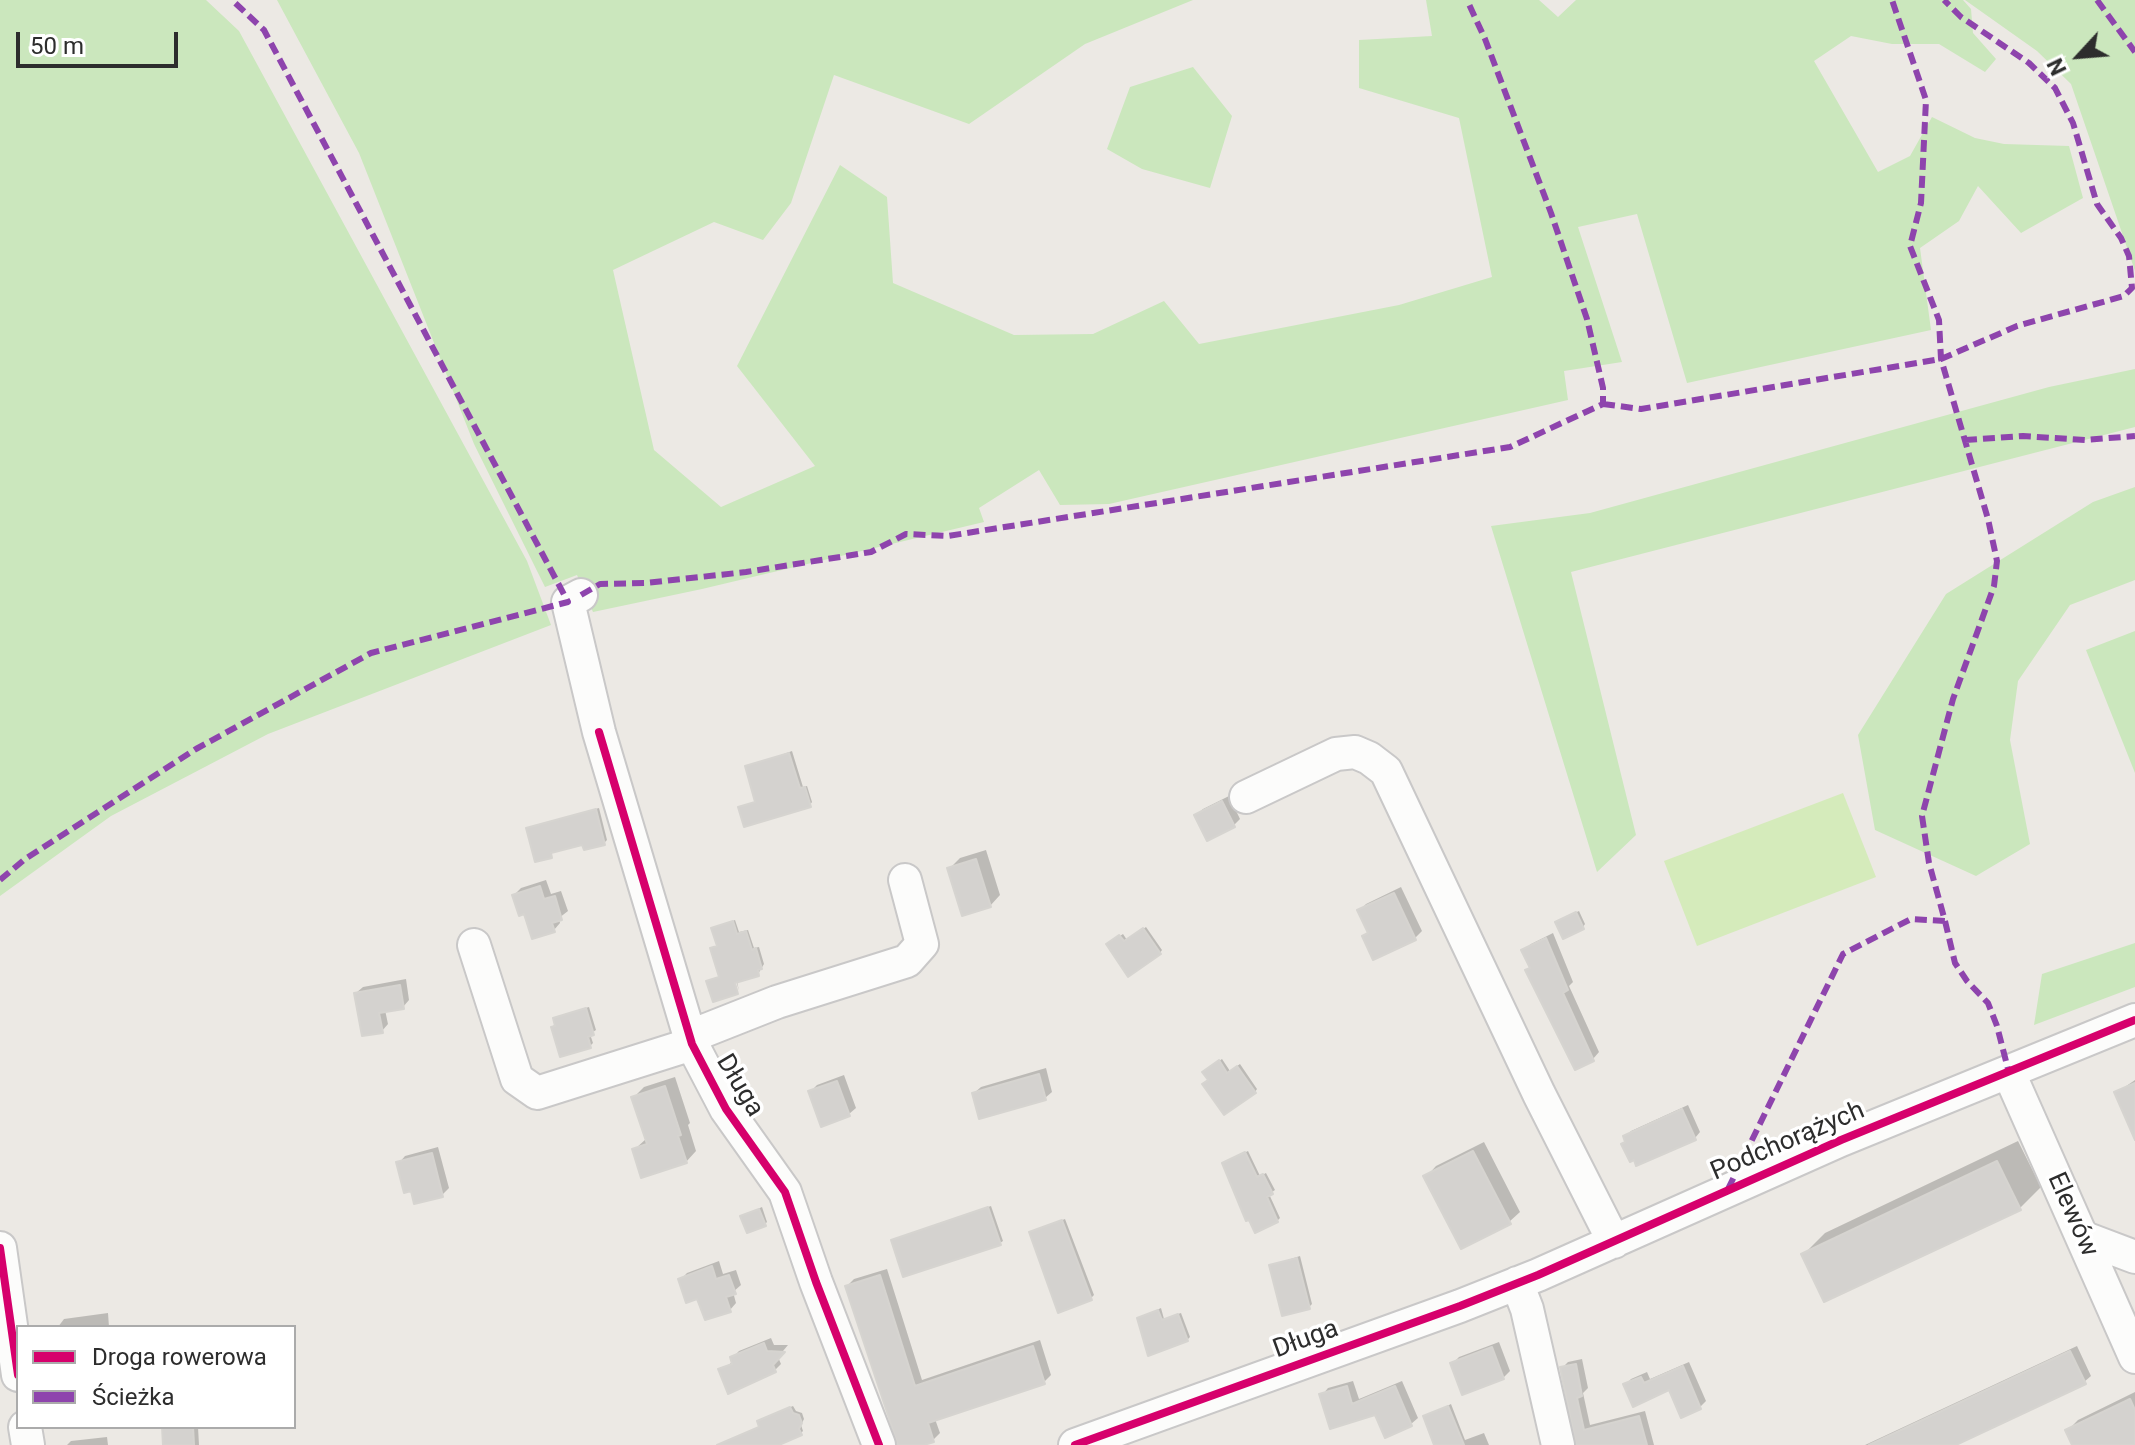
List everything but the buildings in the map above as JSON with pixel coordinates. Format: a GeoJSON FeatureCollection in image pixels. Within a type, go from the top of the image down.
{"type":"FeatureCollection","features":[{"type":"Feature","properties":{"kind":"street","name":"Długa"},"geometry":{"type":"LineString","coordinates":[[581,595],[568,602],[599,732],[692,1040],[726,1109],[785,1192],[879,1445]]}},
{"type":"Feature","properties":{"kind":"street"},"geometry":{"type":"LineString","coordinates":[[1246,797],[1336,754],[1355,752],[1386,771],[1532,1080],[1614,1242]]}},
{"type":"Feature","properties":{"kind":"street","name":"Długa"},"geometry":{"type":"LineString","coordinates":[[692,1040],[777,1002],[907,961],[922,944],[905,880]]}},
{"type":"Feature","properties":{"kind":"street"},"geometry":{"type":"LineString","coordinates":[[474,945],[517,1079],[537,1093],[692,1040]]}},
{"type":"Feature","properties":{"kind":"street","name":"Podchorążych"},"geometry":{"type":"LineString","coordinates":[[1460,1306],[1614,1242],[1827,1146],[2135,1020]]}},
{"type":"Feature","properties":{"kind":"street","name":"Elewów"},"geometry":{"type":"LineString","coordinates":[[2009,1073],[2135,1356]]}},
{"type":"Feature","properties":{"kind":"street"},"geometry":{"type":"LineString","coordinates":[[2082,1237],[2135,1257]]}},
{"type":"Feature","properties":{"kind":"street"},"geometry":{"type":"LineString","coordinates":[[0,1248],[16,1361]]}},
{"type":"Feature","properties":{"kind":"street"},"geometry":{"type":"LineString","coordinates":[[1517,1283],[1527,1309],[1558,1445]]}},
{"type":"Feature","properties":{"kind":"street","name":"Długa"},"geometry":{"type":"LineString","coordinates":[[1075,1445],[1460,1306]]}},
{"type":"Feature","properties":{"kind":"green space"},"geometry":{"type":"Polygon","coordinates":[[[0,0],[206,0],[239,31],[527,561],[551,625],[268,734],[111,816],[0,896],[0,0]]]}},
{"type":"Feature","properties":{"kind":"green space"},"geometry":{"type":"Polygon","coordinates":[[[277,0],[1193,0],[1085,44],[969,124],[834,75],[791,203],[763,240],[714,222],[613,270],[654,450],[721,507],[815,466],[737,366],[840,165],[887,197],[893,283],[1014,335],[1093,334],[1164,301],[1199,344],[1399,305],[1492,277],[1459,118],[1359,88],[1359,40],[1432,36],[1426,0],[1539,0],[1558,17],[1576,0],[1963,0],[1971,9],[1973,33],[1996,59],[1985,72],[1939,44],[1892,44],[1851,36],[1814,61],[1878,172],[1910,156],[1932,117],[1975,138],[2004,144],[2069,146],[2083,198],[2021,233],[1978,186],[1959,221],[1920,248],[1931,330],[1687,383],[1637,214],[1578,227],[1622,362],[1564,371],[1568,400],[1109,504],[1060,505],[1039,470],[979,508],[984,522],[593,612],[577,575],[545,587],[474,444],[359,153],[277,0]]]}},
{"type":"Feature","properties":{"kind":"green space"},"geometry":{"type":"Polygon","coordinates":[[[1965,0],[2135,0],[2135,271],[2071,84],[2037,51],[1965,0]]]}},
{"type":"Feature","properties":{"kind":"green space"},"geometry":{"type":"Polygon","coordinates":[[[1193,67],[1232,116],[1210,188],[1142,169],[1107,149],[1130,87],[1193,67]]]}},
{"type":"Feature","properties":{"kind":"green space"},"geometry":{"type":"Polygon","coordinates":[[[2135,369],[2135,427],[1571,572],[1636,835],[1597,872],[1491,526],[1590,513],[2049,387],[2135,369]]]}},
{"type":"Feature","properties":{"kind":"green space"},"geometry":{"type":"Polygon","coordinates":[[[2135,487],[2135,580],[2070,605],[2018,681],[2010,740],[2030,844],[1976,876],[1875,830],[1858,735],[1946,594],[2093,502],[2135,487]]]}},
{"type":"Feature","properties":{"kind":"green space"},"geometry":{"type":"Polygon","coordinates":[[[2135,631],[2135,773],[2086,650],[2135,631]]]}},
{"type":"Feature","properties":{"kind":"green space"},"geometry":{"type":"Polygon","coordinates":[[[1843,793],[1876,877],[1697,946],[1664,861],[1843,793]]]}},
{"type":"Feature","properties":{"kind":"green space"},"geometry":{"type":"Polygon","coordinates":[[[2135,943],[2135,987],[2034,1025],[2042,974],[2135,943]]]}},
{"type":"Feature","properties":{"kind":"marked path"},"geometry":{"type":"LineString","coordinates":[[0,880],[25,859],[196,749],[371,653],[568,602],[264,30],[232,0]]}},
{"type":"Feature","properties":{"kind":"marked path"},"geometry":{"type":"LineString","coordinates":[[581,595],[600,584],[645,583],[746,572],[871,552],[906,534],[948,536],[1510,447],[1603,404],[1603,388],[1587,319],[1551,213],[1485,39],[1467,0]]}},
{"type":"Feature","properties":{"kind":"marked path"},"geometry":{"type":"LineString","coordinates":[[1728,1189],[1843,954],[1911,919],[1945,921],[1929,863],[1922,816],[1953,699],[1994,586],[1997,561],[1988,519],[1941,359],[1939,320],[1910,246],[1921,203],[1926,100],[1892,0]]}},
{"type":"Feature","properties":{"kind":"marked path"},"geometry":{"type":"LineString","coordinates":[[1603,404],[1641,409],[1941,359],[2017,326],[2124,296],[2132,288],[2129,256],[2121,238],[2097,204],[2073,123],[2055,88],[2029,63],[1961,17],[1944,0]]}},
{"type":"Feature","properties":{"kind":"marked path"},"geometry":{"type":"LineString","coordinates":[[2097,0],[2135,52]]}},
{"type":"Feature","properties":{"kind":"marked path"},"geometry":{"type":"LineString","coordinates":[[1965,440],[2023,436],[2085,440],[2135,436]]}},
{"type":"Feature","properties":{"kind":"marked path"},"geometry":{"type":"LineString","coordinates":[[1945,921],[1955,963],[1988,1003],[2009,1073]]}},
{"type":"Feature","properties":{"kind":"cycle path"},"geometry":{"type":"LineString","coordinates":[[599,732],[692,1044],[726,1109],[785,1192],[879,1445]]}},
{"type":"Feature","properties":{"kind":"cycle path"},"geometry":{"type":"LineString","coordinates":[[1075,1445],[1538,1275],[1841,1140],[2135,1020]]}},
{"type":"Feature","properties":{"kind":"cycle path"},"geometry":{"type":"LineString","coordinates":[[0,1248],[16,1361]]}}]}
